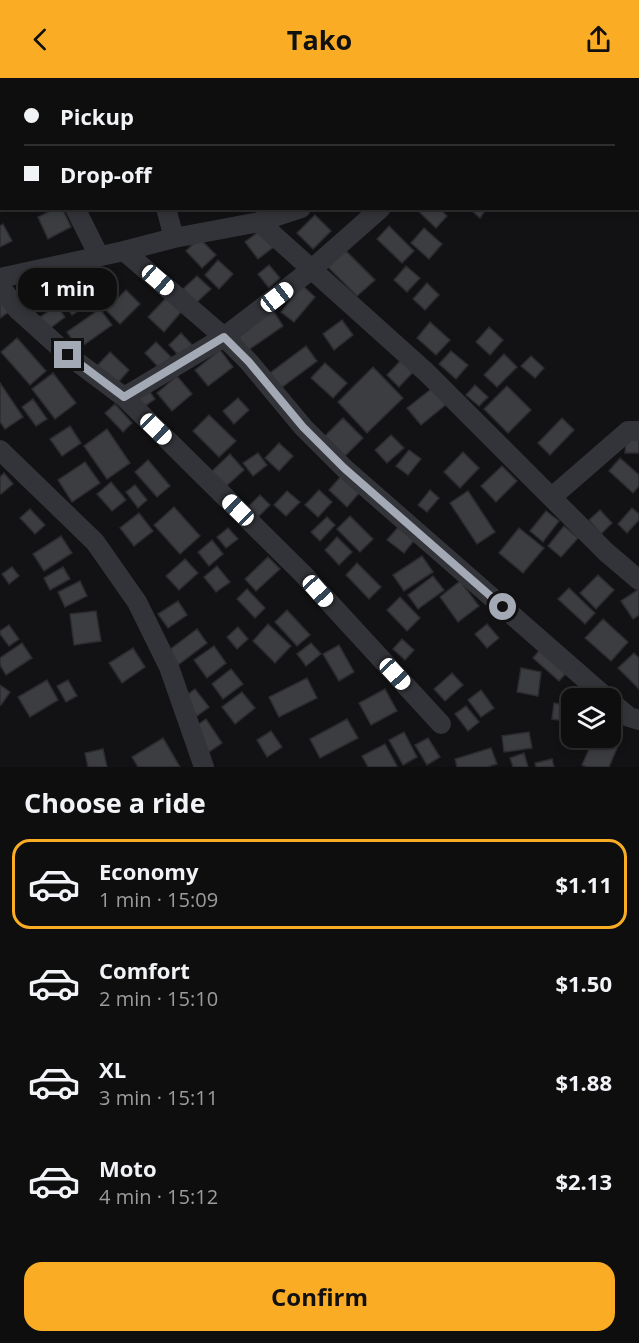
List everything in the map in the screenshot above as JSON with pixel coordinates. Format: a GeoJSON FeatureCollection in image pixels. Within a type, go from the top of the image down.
{"type":"FeatureCollection","features":[{"type":"Feature","properties":{"kind":"street"},"geometry":{"type":"LineString","coordinates":[[76,210],[99,256]]}},
{"type":"Feature","properties":{"kind":"street"},"geometry":{"type":"LineString","coordinates":[[166,210],[174,238]]}},
{"type":"Feature","properties":{"kind":"street"},"geometry":{"type":"LineString","coordinates":[[0,278],[174,238],[259,222],[295,210]]}},
{"type":"Feature","properties":{"kind":"street"},"geometry":{"type":"LineString","coordinates":[[124,397],[224,337],[312,269],[379,210]]}},
{"type":"Feature","properties":{"kind":"street"},"geometry":{"type":"LineString","coordinates":[[259,222],[426,372],[606,552],[639,580]]}},
{"type":"Feature","properties":{"kind":"street"},"geometry":{"type":"LineString","coordinates":[[124,251],[224,337],[249,362],[303,427],[344,468],[595,688]]}},
{"type":"Feature","properties":{"kind":"street"},"geometry":{"type":"LineString","coordinates":[[0,286],[17,309],[59,347],[124,397],[303,574],[441,724]]}},
{"type":"Feature","properties":{"kind":"street"},"geometry":{"type":"LineString","coordinates":[[552,497],[628,431],[639,431]]}},
{"type":"Feature","properties":{"kind":"street"},"geometry":{"type":"LineString","coordinates":[[0,450],[95,542],[137,602],[170,667],[204,767]]}},
{"type":"Feature","properties":{"kind":"street"},"geometry":{"type":"LineString","coordinates":[[621,710],[629,717],[639,720]]}},
{"type":"Feature","properties":{"kind":"building"},"geometry":{"type":"Polygon","coordinates":[[[52,210],[63,210],[71,227],[48,239],[38,217],[52,210]]]}},
{"type":"Feature","properties":{"kind":"building"},"geometry":{"type":"Polygon","coordinates":[[[417,210],[441,210],[447,216],[436,228],[417,210]]]}},
{"type":"Feature","properties":{"kind":"building"},"geometry":{"type":"Polygon","coordinates":[[[471,210],[486,210],[480,218],[471,210]]]}},
{"type":"Feature","properties":{"kind":"building"},"geometry":{"type":"Polygon","coordinates":[[[315,215],[331,231],[313,249],[297,233],[315,215]]]}},
{"type":"Feature","properties":{"kind":"building"},"geometry":{"type":"Polygon","coordinates":[[[3,224],[12,241],[0,247],[0,226],[3,224]]]}},
{"type":"Feature","properties":{"kind":"building"},"geometry":{"type":"Polygon","coordinates":[[[389,226],[414,251],[402,263],[377,239],[389,226]]]}},
{"type":"Feature","properties":{"kind":"building"},"geometry":{"type":"Polygon","coordinates":[[[424,228],[442,244],[429,259],[411,243],[424,228]]]}},
{"type":"Feature","properties":{"kind":"building"},"geometry":{"type":"Polygon","coordinates":[[[262,229],[275,246],[258,259],[245,242],[262,229]]]}},
{"type":"Feature","properties":{"kind":"building"},"geometry":{"type":"Polygon","coordinates":[[[199,238],[216,255],[202,268],[186,251],[199,238]]]}},
{"type":"Feature","properties":{"kind":"building"},"geometry":{"type":"Polygon","coordinates":[[[344,249],[375,280],[357,296],[327,266],[344,249]]]}},
{"type":"Feature","properties":{"kind":"building"},"geometry":{"type":"Polygon","coordinates":[[[218,260],[233,274],[219,289],[205,275],[218,260]]]}},
{"type":"Feature","properties":{"kind":"building"},"geometry":{"type":"Polygon","coordinates":[[[269,265],[280,278],[269,288],[258,274],[269,265]]]}},
{"type":"Feature","properties":{"kind":"building"},"geometry":{"type":"Polygon","coordinates":[[[406,266],[420,278],[407,292],[394,280],[406,266]]]}},
{"type":"Feature","properties":{"kind":"building"},"geometry":{"type":"Polygon","coordinates":[[[69,271],[90,303],[72,315],[51,284],[69,271]]]}},
{"type":"Feature","properties":{"kind":"building"},"geometry":{"type":"Polygon","coordinates":[[[36,276],[53,302],[38,311],[21,285],[36,276]]]}},
{"type":"Feature","properties":{"kind":"building"},"geometry":{"type":"Polygon","coordinates":[[[197,276],[211,289],[196,303],[183,289],[197,276]]]}},
{"type":"Feature","properties":{"kind":"building"},"geometry":{"type":"Polygon","coordinates":[[[102,281],[114,293],[103,305],[91,294],[102,281]]]}},
{"type":"Feature","properties":{"kind":"building"},"geometry":{"type":"Polygon","coordinates":[[[427,283],[439,295],[425,310],[413,299],[427,283]]]}},
{"type":"Feature","properties":{"kind":"building"},"geometry":{"type":"Polygon","coordinates":[[[302,285],[315,297],[294,322],[281,312],[302,285]]]}},
{"type":"Feature","properties":{"kind":"building"},"geometry":{"type":"Polygon","coordinates":[[[126,290],[140,304],[120,324],[106,310],[126,290]]]}},
{"type":"Feature","properties":{"kind":"building"},"geometry":{"type":"Polygon","coordinates":[[[0,292],[13,309],[0,318],[0,292]]]}},
{"type":"Feature","properties":{"kind":"building"},"geometry":{"type":"Polygon","coordinates":[[[166,298],[181,312],[164,332],[148,317],[166,298]]]}},
{"type":"Feature","properties":{"kind":"building"},"geometry":{"type":"Polygon","coordinates":[[[57,306],[65,317],[49,329],[40,317],[57,306]]]}},
{"type":"Feature","properties":{"kind":"building"},"geometry":{"type":"Polygon","coordinates":[[[100,309],[112,325],[78,349],[67,332],[100,309]]]}},
{"type":"Feature","properties":{"kind":"building"},"geometry":{"type":"Polygon","coordinates":[[[272,309],[283,326],[247,351],[236,333],[272,309]]]}},
{"type":"Feature","properties":{"kind":"building"},"geometry":{"type":"Polygon","coordinates":[[[342,320],[353,335],[334,350],[323,334],[342,320]]]}},
{"type":"Feature","properties":{"kind":"building"},"geometry":{"type":"Polygon","coordinates":[[[430,322],[450,340],[436,355],[417,338],[430,322]]]}},
{"type":"Feature","properties":{"kind":"building"},"geometry":{"type":"Polygon","coordinates":[[[489,327],[503,340],[490,355],[476,342],[489,327]]]}},
{"type":"Feature","properties":{"kind":"building"},"geometry":{"type":"Polygon","coordinates":[[[181,333],[193,346],[181,358],[169,345],[181,333]]]}},
{"type":"Feature","properties":{"kind":"building"},"geometry":{"type":"Polygon","coordinates":[[[17,338],[46,371],[30,385],[1,352],[17,338]]]}},
{"type":"Feature","properties":{"kind":"building"},"geometry":{"type":"Polygon","coordinates":[[[156,342],[171,357],[160,369],[145,353],[156,342]]]}},
{"type":"Feature","properties":{"kind":"building"},"geometry":{"type":"Polygon","coordinates":[[[306,346],[317,361],[281,388],[270,373],[306,346]]]}},
{"type":"Feature","properties":{"kind":"building"},"geometry":{"type":"Polygon","coordinates":[[[220,350],[233,367],[208,386],[195,370],[220,350]]]}},
{"type":"Feature","properties":{"kind":"building"},"geometry":{"type":"Polygon","coordinates":[[[451,351],[468,365],[456,379],[439,364],[451,351]]]}},
{"type":"Feature","properties":{"kind":"building"},"geometry":{"type":"Polygon","coordinates":[[[110,352],[129,370],[115,386],[95,368],[110,352]]]}},
{"type":"Feature","properties":{"kind":"building"},"geometry":{"type":"Polygon","coordinates":[[[504,354],[517,367],[497,387],[484,375],[504,354]]]}},
{"type":"Feature","properties":{"kind":"building"},"geometry":{"type":"Polygon","coordinates":[[[531,356],[544,368],[535,378],[521,366],[531,356]]]}},
{"type":"Feature","properties":{"kind":"building"},"geometry":{"type":"Polygon","coordinates":[[[403,358],[415,370],[399,387],[387,375],[403,358]]]}},
{"type":"Feature","properties":{"kind":"building"},"geometry":{"type":"Polygon","coordinates":[[[325,363],[347,383],[333,398],[311,378],[325,363]]]}},
{"type":"Feature","properties":{"kind":"building"},"geometry":{"type":"Polygon","coordinates":[[[373,367],[403,398],[367,433],[338,402],[373,367]]]}},
{"type":"Feature","properties":{"kind":"building"},"geometry":{"type":"Polygon","coordinates":[[[53,373],[76,403],[55,419],[32,389],[53,373]]]}},
{"type":"Feature","properties":{"kind":"building"},"geometry":{"type":"Polygon","coordinates":[[[177,376],[192,394],[172,411],[157,393],[177,376]]]}},
{"type":"Feature","properties":{"kind":"building"},"geometry":{"type":"Polygon","coordinates":[[[0,383],[23,417],[5,429],[0,422],[0,383]]]}},
{"type":"Feature","properties":{"kind":"building"},"geometry":{"type":"Polygon","coordinates":[[[475,385],[488,397],[479,406],[466,395],[475,385]]]}},
{"type":"Feature","properties":{"kind":"building"},"geometry":{"type":"Polygon","coordinates":[[[435,386],[448,403],[421,425],[407,408],[435,386]]]}},
{"type":"Feature","properties":{"kind":"building"},"geometry":{"type":"Polygon","coordinates":[[[507,386],[531,410],[508,433],[484,409],[507,386]]]}},
{"type":"Feature","properties":{"kind":"building"},"geometry":{"type":"Polygon","coordinates":[[[147,388],[155,399],[142,408],[134,397],[147,388]]]}},
{"type":"Feature","properties":{"kind":"building"},"geometry":{"type":"Polygon","coordinates":[[[238,398],[249,410],[234,424],[223,411],[238,398]]]}},
{"type":"Feature","properties":{"kind":"building"},"geometry":{"type":"Polygon","coordinates":[[[33,399],[47,419],[36,426],[22,407],[33,399]]]}},
{"type":"Feature","properties":{"kind":"building"},"geometry":{"type":"Polygon","coordinates":[[[115,404],[132,423],[123,432],[105,413],[115,404]]]}},
{"type":"Feature","properties":{"kind":"building"},"geometry":{"type":"Polygon","coordinates":[[[209,415],[236,441],[219,457],[193,431],[209,415]]]}},
{"type":"Feature","properties":{"kind":"building"},"geometry":{"type":"Polygon","coordinates":[[[343,418],[363,438],[345,456],[325,436],[343,418]]]}},
{"type":"Feature","properties":{"kind":"building"},"geometry":{"type":"Polygon","coordinates":[[[562,418],[574,430],[550,455],[538,443],[562,418]]]}},
{"type":"Feature","properties":{"kind":"building"},"geometry":{"type":"Polygon","coordinates":[[[70,426],[81,443],[62,456],[50,439],[70,426]]]}},
{"type":"Feature","properties":{"kind":"building"},"geometry":{"type":"Polygon","coordinates":[[[107,429],[130,463],[107,479],[84,446],[107,429]]]}},
{"type":"Feature","properties":{"kind":"building"},"geometry":{"type":"Polygon","coordinates":[[[391,435],[404,448],[387,463],[375,450],[391,435]]]}},
{"type":"Feature","properties":{"kind":"building"},"geometry":{"type":"Polygon","coordinates":[[[626,440],[639,440],[639,453],[625,453],[626,440]]]}},
{"type":"Feature","properties":{"kind":"building"},"geometry":{"type":"Polygon","coordinates":[[[279,443],[293,456],[279,471],[265,458],[279,443]]]}},
{"type":"Feature","properties":{"kind":"building"},"geometry":{"type":"Polygon","coordinates":[[[409,450],[421,459],[408,475],[396,466],[409,450]]]}},
{"type":"Feature","properties":{"kind":"building"},"geometry":{"type":"Polygon","coordinates":[[[463,452],[479,468],[460,488],[444,472],[463,452]]]}},
{"type":"Feature","properties":{"kind":"building"},"geometry":{"type":"Polygon","coordinates":[[[258,453],[267,465],[253,476],[243,463],[258,453]]]}},
{"type":"Feature","properties":{"kind":"building"},"geometry":{"type":"Polygon","coordinates":[[[230,454],[244,470],[222,490],[208,475],[230,454]]]}},
{"type":"Feature","properties":{"kind":"building"},"geometry":{"type":"Polygon","coordinates":[[[620,458],[639,475],[639,486],[633,493],[609,471],[620,458]]]}},
{"type":"Feature","properties":{"kind":"building"},"geometry":{"type":"Polygon","coordinates":[[[148,460],[170,486],[157,497],[135,472],[148,460]]]}},
{"type":"Feature","properties":{"kind":"building"},"geometry":{"type":"Polygon","coordinates":[[[85,462],[100,483],[72,502],[58,480],[85,462]]]}},
{"type":"Feature","properties":{"kind":"building"},"geometry":{"type":"Polygon","coordinates":[[[502,466],[517,481],[496,502],[481,486],[502,466]]]}},
{"type":"Feature","properties":{"kind":"building"},"geometry":{"type":"Polygon","coordinates":[[[4,473],[13,484],[1,494],[0,477],[4,473]]]}},
{"type":"Feature","properties":{"kind":"building"},"geometry":{"type":"Polygon","coordinates":[[[342,475],[360,492],[347,507],[329,490],[342,475]]]}},
{"type":"Feature","properties":{"kind":"building"},"geometry":{"type":"Polygon","coordinates":[[[111,482],[126,500],[112,511],[97,494],[111,482]]]}},
{"type":"Feature","properties":{"kind":"building"},"geometry":{"type":"Polygon","coordinates":[[[135,485],[147,500],[138,508],[126,492],[135,485]]]}},
{"type":"Feature","properties":{"kind":"building"},"geometry":{"type":"Polygon","coordinates":[[[319,490],[332,502],[318,517],[305,505],[319,490]]]}},
{"type":"Feature","properties":{"kind":"building"},"geometry":{"type":"Polygon","coordinates":[[[430,490],[439,498],[427,512],[418,505],[430,490]]]}},
{"type":"Feature","properties":{"kind":"building"},"geometry":{"type":"Polygon","coordinates":[[[287,491],[300,502],[286,516],[274,505],[287,491]]]}},
{"type":"Feature","properties":{"kind":"building"},"geometry":{"type":"Polygon","coordinates":[[[468,491],[495,532],[477,544],[450,503],[468,491]]]}},
{"type":"Feature","properties":{"kind":"building"},"geometry":{"type":"Polygon","coordinates":[[[260,495],[270,505],[255,520],[245,510],[260,495]]]}},
{"type":"Feature","properties":{"kind":"building"},"geometry":{"type":"Polygon","coordinates":[[[174,507],[200,536],[180,554],[154,525],[174,507]]]}},
{"type":"Feature","properties":{"kind":"building"},"geometry":{"type":"Polygon","coordinates":[[[632,508],[639,514],[639,520],[627,533],[618,524],[632,508]]]}},
{"type":"Feature","properties":{"kind":"building"},"geometry":{"type":"Polygon","coordinates":[[[30,509],[45,525],[35,534],[20,518],[30,509]]]}},
{"type":"Feature","properties":{"kind":"building"},"geometry":{"type":"Polygon","coordinates":[[[600,510],[612,523],[601,534],[589,520],[600,510]]]}},
{"type":"Feature","properties":{"kind":"building"},"geometry":{"type":"Polygon","coordinates":[[[546,511],[559,521],[543,542],[530,531],[546,511]]]}},
{"type":"Feature","properties":{"kind":"building"},"geometry":{"type":"Polygon","coordinates":[[[139,513],[153,531],[134,546],[120,528],[139,513]]]}},
{"type":"Feature","properties":{"kind":"building"},"geometry":{"type":"Polygon","coordinates":[[[350,516],[373,539],[360,552],[337,529],[350,516]]]}},
{"type":"Feature","properties":{"kind":"building"},"geometry":{"type":"Polygon","coordinates":[[[327,517],[335,525],[320,541],[311,532],[327,517]]]}},
{"type":"Feature","properties":{"kind":"building"},"geometry":{"type":"Polygon","coordinates":[[[400,525],[416,538],[404,553],[387,540],[400,525]]]}},
{"type":"Feature","properties":{"kind":"building"},"geometry":{"type":"Polygon","coordinates":[[[564,526],[578,538],[561,557],[548,546],[564,526]]]}},
{"type":"Feature","properties":{"kind":"building"},"geometry":{"type":"Polygon","coordinates":[[[228,528],[238,539],[226,548],[217,537],[228,528]]]}},
{"type":"Feature","properties":{"kind":"building"},"geometry":{"type":"Polygon","coordinates":[[[519,528],[544,548],[523,573],[499,553],[519,528]]]}},
{"type":"Feature","properties":{"kind":"building"},"geometry":{"type":"Polygon","coordinates":[[[61,536],[72,553],[44,571],[33,554],[61,536]]]}},
{"type":"Feature","properties":{"kind":"building"},"geometry":{"type":"Polygon","coordinates":[[[337,537],[352,552],[339,565],[325,550],[337,537]]]}},
{"type":"Feature","properties":{"kind":"building"},"geometry":{"type":"Polygon","coordinates":[[[212,540],[223,554],[209,566],[198,552],[212,540]]]}},
{"type":"Feature","properties":{"kind":"building"},"geometry":{"type":"Polygon","coordinates":[[[422,556],[433,572],[404,591],[393,575],[422,556]]]}},
{"type":"Feature","properties":{"kind":"building"},"geometry":{"type":"Polygon","coordinates":[[[268,557],[280,569],[256,591],[245,579],[268,557]]]}},
{"type":"Feature","properties":{"kind":"building"},"geometry":{"type":"Polygon","coordinates":[[[185,559],[198,573],[179,590],[166,576],[185,559]]]}},
{"type":"Feature","properties":{"kind":"building"},"geometry":{"type":"Polygon","coordinates":[[[357,563],[381,587],[369,599],[346,575],[357,563]]]}},
{"type":"Feature","properties":{"kind":"building"},"geometry":{"type":"Polygon","coordinates":[[[217,566],[230,582],[216,592],[204,577],[217,566]]]}},
{"type":"Feature","properties":{"kind":"building"},"geometry":{"type":"Polygon","coordinates":[[[12,567],[19,576],[9,584],[2,574],[12,567]]]}},
{"type":"Feature","properties":{"kind":"building"},"geometry":{"type":"Polygon","coordinates":[[[63,567],[70,579],[50,590],[44,578],[63,567]]]}},
{"type":"Feature","properties":{"kind":"building"},"geometry":{"type":"Polygon","coordinates":[[[598,575],[614,590],[596,609],[580,593],[598,575]]]}},
{"type":"Feature","properties":{"kind":"building"},"geometry":{"type":"Polygon","coordinates":[[[433,576],[444,590],[418,609],[408,595],[433,576]]]}},
{"type":"Feature","properties":{"kind":"building"},"geometry":{"type":"Polygon","coordinates":[[[80,581],[87,596],[65,607],[58,592],[80,581]]]}},
{"type":"Feature","properties":{"kind":"building"},"geometry":{"type":"Polygon","coordinates":[[[460,581],[479,606],[458,622],[440,597],[460,581]]]}},
{"type":"Feature","properties":{"kind":"building"},"geometry":{"type":"Polygon","coordinates":[[[569,588],[595,613],[585,624],[558,599],[569,588]]]}},
{"type":"Feature","properties":{"kind":"building"},"geometry":{"type":"Polygon","coordinates":[[[247,589],[265,608],[255,618],[237,599],[247,589]]]}},
{"type":"Feature","properties":{"kind":"building"},"geometry":{"type":"Polygon","coordinates":[[[639,589],[639,615],[633,619],[621,601],[639,589]]]}},
{"type":"Feature","properties":{"kind":"building"},"geometry":{"type":"Polygon","coordinates":[[[400,597],[420,618],[407,631],[387,610],[400,597]]]}},
{"type":"Feature","properties":{"kind":"building"},"geometry":{"type":"Polygon","coordinates":[[[178,601],[187,615],[168,628],[158,614],[178,601]]]}},
{"type":"Feature","properties":{"kind":"building"},"geometry":{"type":"Polygon","coordinates":[[[287,610],[310,635],[297,646],[275,622],[287,610]]]}},
{"type":"Feature","properties":{"kind":"building"},"geometry":{"type":"Polygon","coordinates":[[[96,611],[101,641],[74,645],[70,614],[96,611]]]}},
{"type":"Feature","properties":{"kind":"building"},"geometry":{"type":"Polygon","coordinates":[[[603,619],[628,642],[611,661],[585,638],[603,619]]]}},
{"type":"Feature","properties":{"kind":"building"},"geometry":{"type":"Polygon","coordinates":[[[268,624],[291,646],[275,663],[253,641],[268,624]]]}},
{"type":"Feature","properties":{"kind":"building"},"geometry":{"type":"Polygon","coordinates":[[[487,624],[499,638],[487,648],[475,634],[487,624]]]}},
{"type":"Feature","properties":{"kind":"building"},"geometry":{"type":"Polygon","coordinates":[[[9,625],[19,639],[9,646],[0,631],[9,625]]]}},
{"type":"Feature","properties":{"kind":"building"},"geometry":{"type":"Polygon","coordinates":[[[238,627],[248,639],[237,649],[227,637],[238,627]]]}},
{"type":"Feature","properties":{"kind":"building"},"geometry":{"type":"Polygon","coordinates":[[[197,629],[207,643],[178,665],[168,651],[197,629]]]}},
{"type":"Feature","properties":{"kind":"building"},"geometry":{"type":"Polygon","coordinates":[[[402,639],[414,650],[405,660],[393,649],[402,639]]]}},
{"type":"Feature","properties":{"kind":"building"},"geometry":{"type":"Polygon","coordinates":[[[22,643],[32,658],[6,675],[0,665],[0,658],[22,643]]]}},
{"type":"Feature","properties":{"kind":"building"},"geometry":{"type":"Polygon","coordinates":[[[311,643],[321,654],[306,666],[297,654],[311,643]]]}},
{"type":"Feature","properties":{"kind":"building"},"geometry":{"type":"Polygon","coordinates":[[[339,645],[354,672],[339,681],[323,654],[339,645]]]}},
{"type":"Feature","properties":{"kind":"building"},"geometry":{"type":"Polygon","coordinates":[[[214,646],[226,663],[207,678],[194,660],[214,646]]]}},
{"type":"Feature","properties":{"kind":"building"},"geometry":{"type":"Polygon","coordinates":[[[543,646],[569,670],[559,681],[533,658],[543,646]]]}},
{"type":"Feature","properties":{"kind":"building"},"geometry":{"type":"Polygon","coordinates":[[[133,648],[145,667],[122,683],[109,663],[133,648]]]}},
{"type":"Feature","properties":{"kind":"building"},"geometry":{"type":"Polygon","coordinates":[[[634,653],[639,658],[639,689],[618,668],[634,653]]]}},
{"type":"Feature","properties":{"kind":"building"},"geometry":{"type":"Polygon","coordinates":[[[521,668],[541,672],[538,696],[517,692],[521,668]]]}},
{"type":"Feature","properties":{"kind":"building"},"geometry":{"type":"Polygon","coordinates":[[[231,669],[243,684],[223,699],[212,684],[231,669]]]}},
{"type":"Feature","properties":{"kind":"building"},"geometry":{"type":"Polygon","coordinates":[[[452,673],[463,685],[445,701],[434,689],[452,673]]]}},
{"type":"Feature","properties":{"kind":"building"},"geometry":{"type":"Polygon","coordinates":[[[307,678],[317,698],[279,717],[269,697],[307,678]]]}},
{"type":"Feature","properties":{"kind":"building"},"geometry":{"type":"Polygon","coordinates":[[[47,680],[58,700],[30,717],[18,697],[47,680]]]}},
{"type":"Feature","properties":{"kind":"building"},"geometry":{"type":"Polygon","coordinates":[[[68,680],[77,696],[66,702],[57,686],[68,680]]]}},
{"type":"Feature","properties":{"kind":"building"},"geometry":{"type":"Polygon","coordinates":[[[0,685],[10,692],[1,705],[0,704],[0,685]]]}},
{"type":"Feature","properties":{"kind":"building"},"geometry":{"type":"Polygon","coordinates":[[[195,689],[209,707],[197,716],[183,698],[195,689]]]}},
{"type":"Feature","properties":{"kind":"building"},"geometry":{"type":"Polygon","coordinates":[[[385,689],[397,711],[371,725],[359,703],[385,689]]]}},
{"type":"Feature","properties":{"kind":"building"},"geometry":{"type":"Polygon","coordinates":[[[481,690],[494,708],[481,717],[468,700],[481,690]]]}},
{"type":"Feature","properties":{"kind":"building"},"geometry":{"type":"Polygon","coordinates":[[[242,692],[255,708],[235,724],[222,707],[242,692]]]}},
{"type":"Feature","properties":{"kind":"building"},"geometry":{"type":"Polygon","coordinates":[[[554,703],[561,704],[561,720],[552,719],[554,703]]]}},
{"type":"Feature","properties":{"kind":"building"},"geometry":{"type":"Polygon","coordinates":[[[466,706],[479,722],[468,731],[455,714],[466,706]]]}},
{"type":"Feature","properties":{"kind":"building"},"geometry":{"type":"Polygon","coordinates":[[[206,719],[222,743],[209,752],[193,728],[206,719]]]}},
{"type":"Feature","properties":{"kind":"building"},"geometry":{"type":"Polygon","coordinates":[[[347,719],[358,738],[320,758],[310,739],[347,719]]]}},
{"type":"Feature","properties":{"kind":"building"},"geometry":{"type":"Polygon","coordinates":[[[271,731],[282,747],[267,757],[257,740],[271,731]]]}},
{"type":"Feature","properties":{"kind":"building"},"geometry":{"type":"Polygon","coordinates":[[[404,732],[417,757],[403,765],[389,740],[404,732]]]}},
{"type":"Feature","properties":{"kind":"building"},"geometry":{"type":"Polygon","coordinates":[[[529,732],[532,748],[504,752],[502,736],[529,732]]]}},
{"type":"Feature","properties":{"kind":"building"},"geometry":{"type":"Polygon","coordinates":[[[163,738],[180,767],[138,767],[132,757],[163,738]]]}},
{"type":"Feature","properties":{"kind":"building"},"geometry":{"type":"Polygon","coordinates":[[[428,738],[440,757],[427,765],[415,745],[428,738]]]}},
{"type":"Feature","properties":{"kind":"building"},"geometry":{"type":"Polygon","coordinates":[[[385,744],[397,766],[368,767],[362,756],[385,744]]]}},
{"type":"Feature","properties":{"kind":"building"},"geometry":{"type":"Polygon","coordinates":[[[491,748],[497,764],[487,767],[457,767],[455,759],[491,748]]]}},
{"type":"Feature","properties":{"kind":"building"},"geometry":{"type":"Polygon","coordinates":[[[590,748],[617,748],[609,767],[582,765],[590,748]]]}},
{"type":"Feature","properties":{"kind":"building"},"geometry":{"type":"Polygon","coordinates":[[[103,749],[107,767],[88,767],[85,753],[103,749]]]}},
{"type":"Feature","properties":{"kind":"building"},"geometry":{"type":"Polygon","coordinates":[[[524,753],[528,767],[513,767],[510,758],[524,753]]]}},
{"type":"Feature","properties":{"kind":"building"},"geometry":{"type":"Polygon","coordinates":[[[552,759],[554,767],[536,767],[535,763],[552,759]]]}},
{"type":"Feature","properties":{"kind":"route"},"geometry":{"type":"LineString","coordinates":[[68,355],[124,397],[224,337],[249,362],[303,427],[344,468],[503,607]]}}]}
